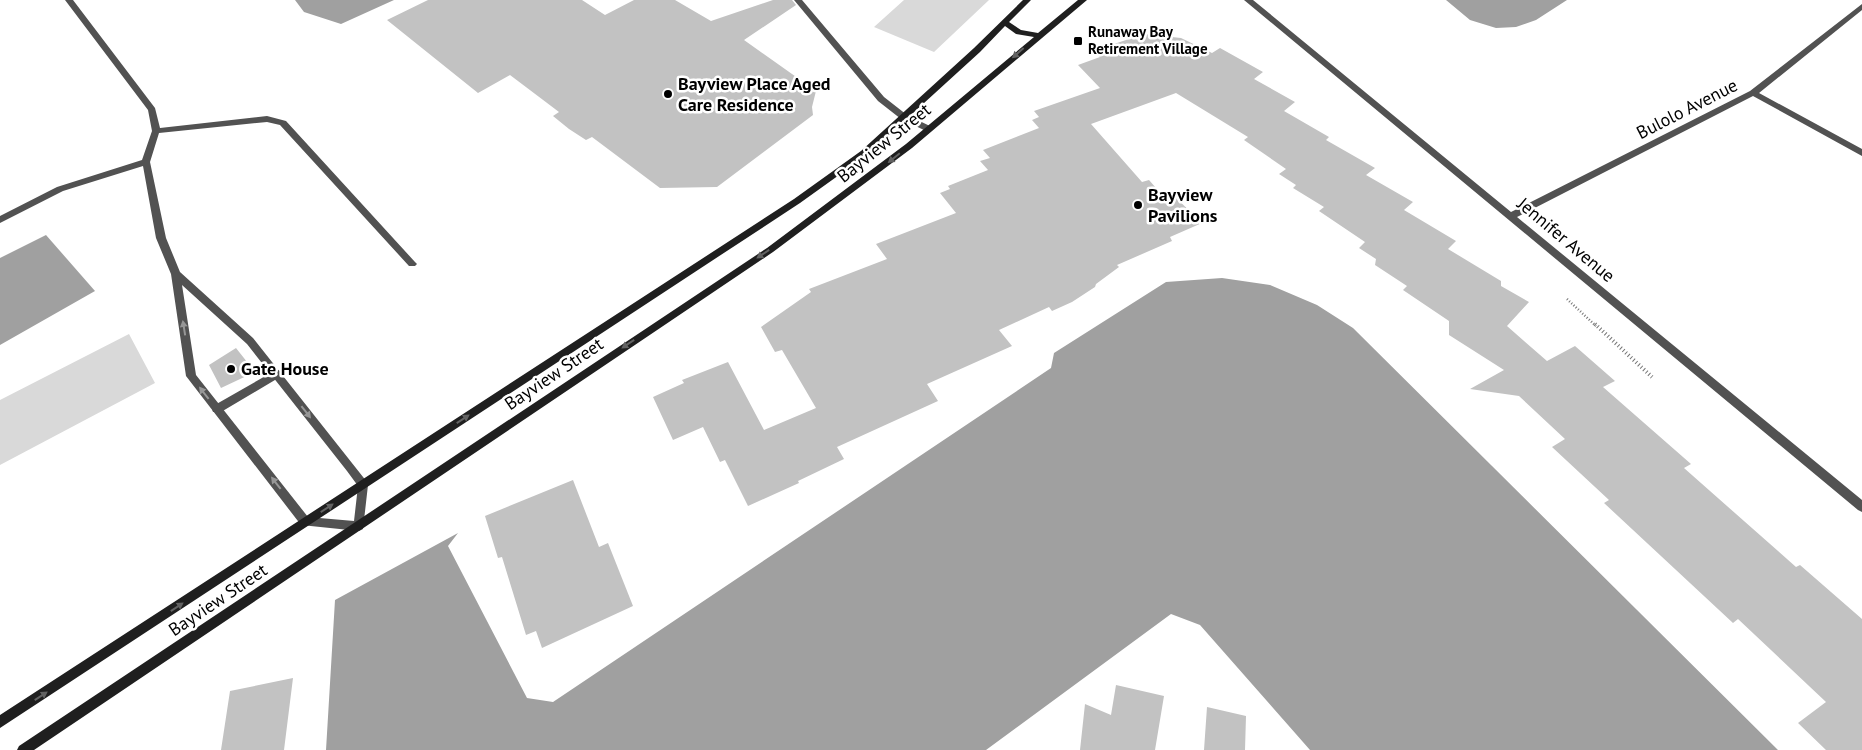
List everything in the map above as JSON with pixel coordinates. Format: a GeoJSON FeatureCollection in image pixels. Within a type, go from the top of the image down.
{"type":"FeatureCollection","features":[{"type":"Feature","properties":{"kind":"main road","name":"Bayview Street"},"geometry":{"type":"LineString","coordinates":[[0,722],[797,201],[864,153],[1005,23],[1027,0]]}},
{"type":"Feature","properties":{"kind":"main road","name":"Bayview Street"},"geometry":{"type":"LineString","coordinates":[[23,750],[770,250],[857,187],[1083,0]]}},
{"type":"Feature","properties":{"kind":"main road"},"geometry":{"type":"LineString","coordinates":[[1005,23],[1020,32],[1039,35]]}},
{"type":"Feature","properties":{"kind":"street"},"geometry":{"type":"LineString","coordinates":[[69,0],[152,110],[156,130],[146,162],[161,238],[176,274],[192,376],[305,522],[358,526],[363,485],[250,341],[176,274]]}},
{"type":"Feature","properties":{"kind":"street"},"geometry":{"type":"LineString","coordinates":[[798,0],[881,99],[904,116],[929,129]]}},
{"type":"Feature","properties":{"kind":"street","name":"Jennifer Avenue"},"geometry":{"type":"LineString","coordinates":[[1248,0],[1862,507]]}},
{"type":"Feature","properties":{"kind":"street","name":"Bulolo Avenue"},"geometry":{"type":"LineString","coordinates":[[1511,216],[1753,93],[1862,6]]}},
{"type":"Feature","properties":{"kind":"street"},"geometry":{"type":"LineString","coordinates":[[1753,93],[1862,153]]}},
{"type":"Feature","properties":{"kind":"street"},"geometry":{"type":"LineString","coordinates":[[156,130],[267,119],[283,123],[412,264]]}},
{"type":"Feature","properties":{"kind":"street"},"geometry":{"type":"LineString","coordinates":[[0,220],[60,188],[146,162]]}},
{"type":"Feature","properties":{"kind":"street"},"geometry":{"type":"LineString","coordinates":[[217,409],[276,374]]}},
{"type":"Feature","properties":{"kind":"path"},"geometry":{"type":"LineString","coordinates":[[1567,299],[1652,377]]}},
{"type":"Feature","properties":{"kind":"shaded area"},"geometry":{"type":"Polygon","coordinates":[[[295,0],[394,0],[341,24],[304,12],[295,0]]]}},
{"type":"Feature","properties":{"kind":"shaded area"},"geometry":{"type":"Polygon","coordinates":[[[904,0],[989,0],[934,52],[874,27],[904,0]]]}},
{"type":"Feature","properties":{"kind":"shaded area"},"geometry":{"type":"Polygon","coordinates":[[[1446,0],[1567,0],[1536,20],[1516,27],[1496,28],[1470,20],[1446,0]]]}},
{"type":"Feature","properties":{"kind":"shaded area"},"geometry":{"type":"Polygon","coordinates":[[[46,235],[95,291],[0,345],[0,258],[46,235]]]}},
{"type":"Feature","properties":{"kind":"shaded area"},"geometry":{"type":"Polygon","coordinates":[[[1222,278],[1270,285],[1317,305],[1353,328],[1778,750],[1310,750],[1200,625],[1171,614],[986,750],[326,750],[335,600],[458,533],[448,546],[527,698],[553,702],[1051,368],[1054,353],[1166,282],[1222,278]]]}},
{"type":"Feature","properties":{"kind":"shaded area"},"geometry":{"type":"Polygon","coordinates":[[[129,334],[155,383],[0,465],[0,400],[129,334]]]}},
{"type":"Feature","properties":{"kind":"building","name":"Bayview Place Aged Care Residence"},"geometry":{"type":"Polygon","coordinates":[[[428,0],[582,0],[605,15],[634,0],[675,0],[711,21],[773,0],[792,0],[796,5],[744,40],[816,91],[812,107],[813,115],[717,187],[660,188],[592,137],[586,140],[569,129],[553,116],[559,112],[510,75],[478,93],[387,20],[428,0]]]}},
{"type":"Feature","properties":{"kind":"building"},"geometry":{"type":"Polygon","coordinates":[[[1144,34],[1181,38],[1212,53],[1220,48],[1263,72],[1254,79],[1295,102],[1284,111],[1329,137],[1326,140],[1375,168],[1366,175],[1413,202],[1404,210],[1456,241],[1448,249],[1501,281],[1501,286],[1529,302],[1507,326],[1547,361],[1575,346],[1615,381],[1603,387],[1691,464],[1684,468],[1796,567],[1800,565],[1862,619],[1862,750],[1826,750],[1798,723],[1826,702],[1738,619],[1733,623],[1604,503],[1609,500],[1552,447],[1565,439],[1519,396],[1470,389],[1504,370],[1449,335],[1449,321],[1403,290],[1407,286],[1375,265],[1376,259],[1359,248],[1365,242],[1319,211],[1324,207],[1293,188],[1296,185],[1279,174],[1286,169],[1244,140],[1248,137],[1176,93],[1091,124],[1142,182],[1149,180],[1163,196],[1170,192],[1202,223],[1170,237],[1172,241],[1117,265],[1119,267],[1096,284],[1095,287],[1072,302],[1052,311],[1049,307],[999,330],[1012,346],[927,384],[938,401],[837,447],[844,459],[798,481],[799,483],[748,506],[725,460],[720,462],[703,427],[673,440],[653,397],[684,383],[682,380],[728,362],[764,430],[816,408],[782,350],[775,352],[761,327],[811,292],[809,289],[887,259],[876,244],[956,213],[940,193],[950,189],[948,186],[988,170],[980,161],[990,158],[983,150],[1039,128],[1032,120],[1039,117],[1034,111],[1100,88],[1078,65],[1100,57],[1093,51],[1144,34]]]}},
{"type":"Feature","properties":{"kind":"building","name":"Gate House"},"geometry":{"type":"Polygon","coordinates":[[[236,348],[255,372],[221,388],[209,365],[236,348]]]}},
{"type":"Feature","properties":{"kind":"building"},"geometry":{"type":"Polygon","coordinates":[[[573,480],[599,547],[608,543],[633,606],[542,648],[536,631],[526,635],[502,557],[498,558],[485,516],[573,480]]]}},
{"type":"Feature","properties":{"kind":"building"},"geometry":{"type":"Polygon","coordinates":[[[293,678],[284,750],[221,750],[230,691],[293,678]]]}},
{"type":"Feature","properties":{"kind":"building"},"geometry":{"type":"Polygon","coordinates":[[[1116,685],[1164,696],[1155,750],[1080,750],[1085,704],[1111,715],[1116,685]]]}},
{"type":"Feature","properties":{"kind":"building"},"geometry":{"type":"Polygon","coordinates":[[[1207,707],[1246,716],[1245,750],[1204,750],[1207,707]]]}},
{"type":"Feature","properties":{"kind":"place","name":"Runaway Bay Retirement Village"},"geometry":{"type":"Point","coordinates":[1078,41]}},
{"type":"Feature","properties":{"kind":"place","name":"Bayview Place Aged Care Residence"},"geometry":{"type":"Point","coordinates":[668,94]}},
{"type":"Feature","properties":{"kind":"place","name":"Bayview Pavilions"},"geometry":{"type":"Point","coordinates":[1138,205]}},
{"type":"Feature","properties":{"kind":"place","name":"Gate House"},"geometry":{"type":"Point","coordinates":[231,369]}}]}
